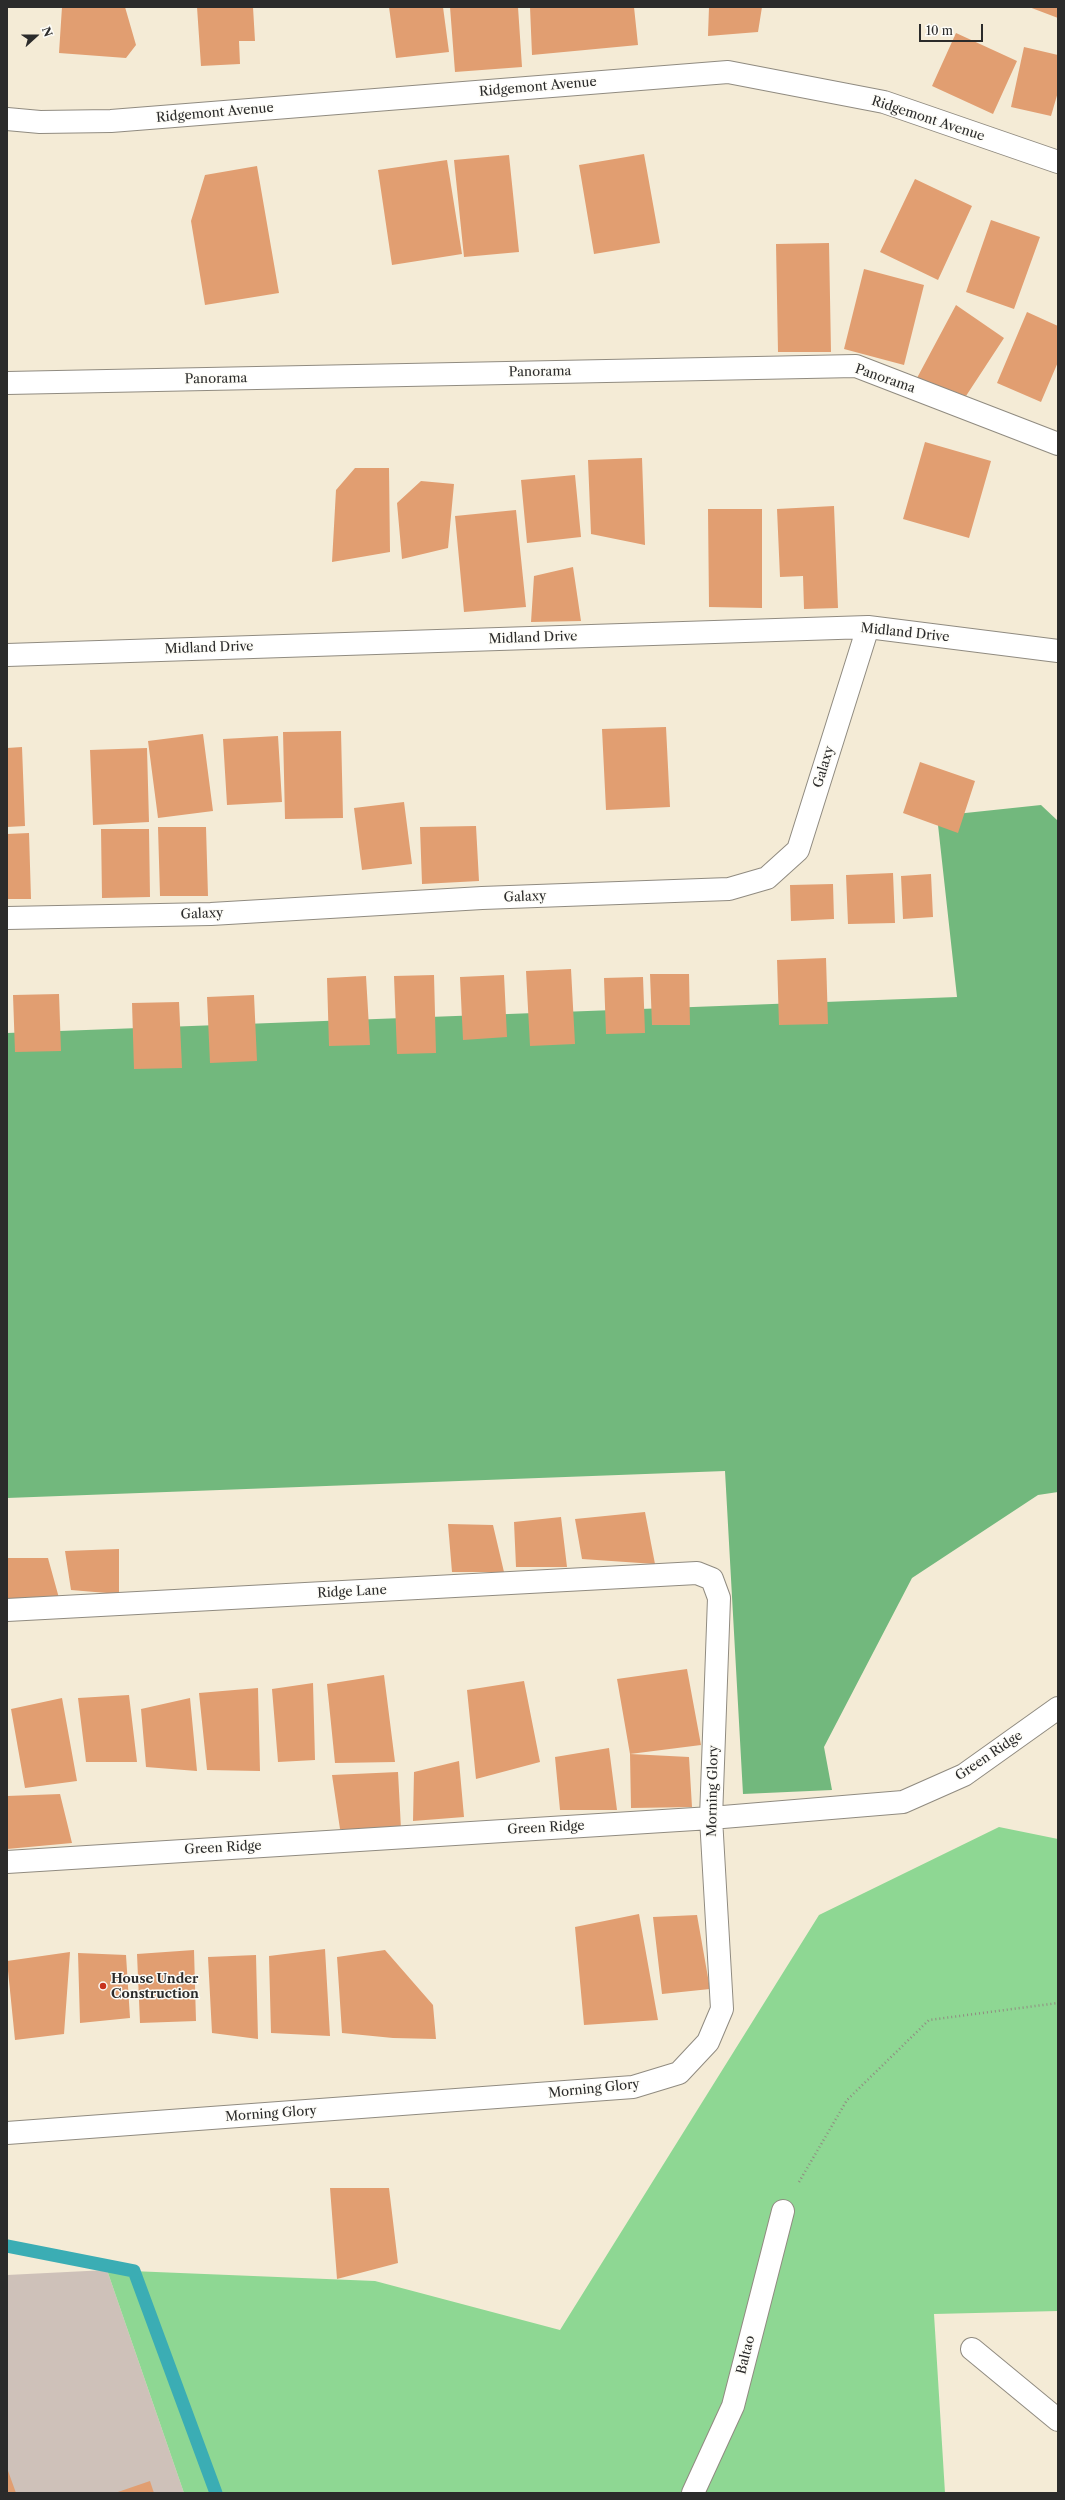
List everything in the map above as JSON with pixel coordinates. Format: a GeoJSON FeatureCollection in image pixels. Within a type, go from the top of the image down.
{"type":"FeatureCollection","features":[{"type":"Feature","properties":{"kind":"street","name":"Ridgemont Avenue"},"geometry":{"type":"LineString","coordinates":[[7,119],[40,122],[111,121],[728,72],[884,102],[1058,162]]}},
{"type":"Feature","properties":{"kind":"street","name":"Panorama"},"geometry":{"type":"LineString","coordinates":[[7,383],[856,366],[1058,444]]}},
{"type":"Feature","properties":{"kind":"street","name":"Midland Drive"},"geometry":{"type":"LineString","coordinates":[[7,655],[868,627],[1058,652]]}},
{"type":"Feature","properties":{"kind":"street","name":"Galaxy"},"geometry":{"type":"LineString","coordinates":[[7,918],[211,914],[482,898],[729,889],[767,878],[798,850],[868,627]]}},
{"type":"Feature","properties":{"kind":"street","name":"Ridge Lane"},"geometry":{"type":"LineString","coordinates":[[7,1610],[697,1573]]}},
{"type":"Feature","properties":{"kind":"street","name":"Morning Glory"},"geometry":{"type":"LineString","coordinates":[[7,2133],[633,2088],[679,2073],[708,2042],[722,2009],[710,1818],[719,1598],[712,1580],[697,1573]]}},
{"type":"Feature","properties":{"kind":"street","name":"Green Ridge"},"geometry":{"type":"LineString","coordinates":[[7,1862],[710,1818],[903,1802],[964,1775],[1058,1708]]}},
{"type":"Feature","properties":{"kind":"street","name":"Baltao"},"geometry":{"type":"LineString","coordinates":[[694,2493],[733,2406],[783,2211]]}},
{"type":"Feature","properties":{"kind":"street"},"geometry":{"type":"LineString","coordinates":[[972,2348],[1058,2420]]}},
{"type":"Feature","properties":{"kind":"path"},"geometry":{"type":"LineString","coordinates":[[783,2211],[847,2100],[929,2020],[1058,2003]]}},
{"type":"Feature","properties":{"kind":"shaded area"},"geometry":{"type":"Polygon","coordinates":[[[107,2270],[184,2493],[7,2493],[7,2275],[107,2270]]]}},
{"type":"Feature","properties":{"kind":"green space"},"geometry":{"type":"Polygon","coordinates":[[[1041,805],[1058,821],[1058,1492],[1038,1495],[912,1578],[824,1747],[832,1790],[743,1794],[725,1471],[7,1498],[7,1033],[957,997],[937,816],[1041,805]]]}},
{"type":"Feature","properties":{"kind":"green space"},"geometry":{"type":"Polygon","coordinates":[[[999,1827],[1058,1839],[1058,2311],[934,2314],[945,2493],[184,2493],[107,2270],[375,2281],[560,2330],[819,1915],[999,1827]]]}},
{"type":"Feature","properties":{"kind":"building"},"geometry":{"type":"Polygon","coordinates":[[[62,7],[125,7],[136,45],[126,58],[59,53],[62,7]]]}},
{"type":"Feature","properties":{"kind":"building"},"geometry":{"type":"Polygon","coordinates":[[[197,7],[253,7],[255,41],[239,41],[240,64],[201,66],[197,7]]]}},
{"type":"Feature","properties":{"kind":"building"},"geometry":{"type":"Polygon","coordinates":[[[389,7],[443,7],[449,52],[396,58],[389,7]]]}},
{"type":"Feature","properties":{"kind":"building"},"geometry":{"type":"Polygon","coordinates":[[[450,7],[518,7],[522,67],[455,72],[450,7]]]}},
{"type":"Feature","properties":{"kind":"building"},"geometry":{"type":"Polygon","coordinates":[[[530,7],[634,7],[638,45],[532,55],[530,7]]]}},
{"type":"Feature","properties":{"kind":"building"},"geometry":{"type":"Polygon","coordinates":[[[709,7],[762,7],[758,32],[708,36],[709,7]]]}},
{"type":"Feature","properties":{"kind":"building"},"geometry":{"type":"Polygon","coordinates":[[[1029,7],[1058,7],[1058,18],[1029,7]]]}},
{"type":"Feature","properties":{"kind":"building"},"geometry":{"type":"Polygon","coordinates":[[[956,33],[1017,61],[993,114],[932,86],[956,33]]]}},
{"type":"Feature","properties":{"kind":"building"},"geometry":{"type":"Polygon","coordinates":[[[1024,47],[1058,55],[1058,92],[1051,116],[1011,107],[1024,47]]]}},
{"type":"Feature","properties":{"kind":"building"},"geometry":{"type":"Polygon","coordinates":[[[644,154],[660,243],[594,254],[579,165],[644,154]]]}},
{"type":"Feature","properties":{"kind":"building"},"geometry":{"type":"Polygon","coordinates":[[[509,155],[519,252],[464,257],[454,160],[509,155]]]}},
{"type":"Feature","properties":{"kind":"building"},"geometry":{"type":"Polygon","coordinates":[[[447,160],[462,254],[392,265],[378,170],[447,160]]]}},
{"type":"Feature","properties":{"kind":"building"},"geometry":{"type":"Polygon","coordinates":[[[257,166],[279,293],[205,305],[191,221],[205,175],[257,166]]]}},
{"type":"Feature","properties":{"kind":"building"},"geometry":{"type":"Polygon","coordinates":[[[915,179],[972,206],[938,280],[880,252],[915,179]]]}},
{"type":"Feature","properties":{"kind":"building"},"geometry":{"type":"Polygon","coordinates":[[[991,220],[1040,237],[1014,309],[966,292],[991,220]]]}},
{"type":"Feature","properties":{"kind":"building"},"geometry":{"type":"Polygon","coordinates":[[[829,243],[831,352],[778,352],[776,244],[829,243]]]}},
{"type":"Feature","properties":{"kind":"building"},"geometry":{"type":"Polygon","coordinates":[[[864,269],[924,285],[904,365],[844,349],[864,269]]]}},
{"type":"Feature","properties":{"kind":"building"},"geometry":{"type":"Polygon","coordinates":[[[956,305],[1004,338],[966,396],[917,378],[956,305]]]}},
{"type":"Feature","properties":{"kind":"building"},"geometry":{"type":"Polygon","coordinates":[[[1027,312],[1058,326],[1058,362],[1041,402],[997,383],[1027,312]]]}},
{"type":"Feature","properties":{"kind":"building"},"geometry":{"type":"Polygon","coordinates":[[[925,442],[991,461],[969,538],[903,519],[925,442]]]}},
{"type":"Feature","properties":{"kind":"building"},"geometry":{"type":"Polygon","coordinates":[[[642,458],[645,545],[591,534],[588,460],[642,458]]]}},
{"type":"Feature","properties":{"kind":"building"},"geometry":{"type":"Polygon","coordinates":[[[355,468],[389,468],[390,552],[332,562],[336,490],[355,468]]]}},
{"type":"Feature","properties":{"kind":"building"},"geometry":{"type":"Polygon","coordinates":[[[575,475],[581,537],[527,543],[521,480],[575,475]]]}},
{"type":"Feature","properties":{"kind":"building"},"geometry":{"type":"Polygon","coordinates":[[[421,481],[454,484],[448,548],[402,559],[397,503],[421,481]]]}},
{"type":"Feature","properties":{"kind":"building"},"geometry":{"type":"Polygon","coordinates":[[[834,506],[838,608],[804,609],[803,576],[780,577],[777,509],[834,506]]]}},
{"type":"Feature","properties":{"kind":"building"},"geometry":{"type":"Polygon","coordinates":[[[708,509],[762,509],[762,608],[709,607],[708,509]]]}},
{"type":"Feature","properties":{"kind":"building"},"geometry":{"type":"Polygon","coordinates":[[[516,510],[526,607],[464,612],[455,516],[516,510]]]}},
{"type":"Feature","properties":{"kind":"building"},"geometry":{"type":"Polygon","coordinates":[[[573,567],[581,621],[531,622],[534,576],[573,567]]]}},
{"type":"Feature","properties":{"kind":"building"},"geometry":{"type":"Polygon","coordinates":[[[666,727],[670,807],[606,810],[602,729],[666,727]]]}},
{"type":"Feature","properties":{"kind":"building"},"geometry":{"type":"Polygon","coordinates":[[[341,731],[343,818],[285,819],[283,732],[341,731]]]}},
{"type":"Feature","properties":{"kind":"building"},"geometry":{"type":"Polygon","coordinates":[[[203,734],[213,811],[158,818],[148,741],[203,734]]]}},
{"type":"Feature","properties":{"kind":"building"},"geometry":{"type":"Polygon","coordinates":[[[278,736],[282,802],[227,805],[223,739],[278,736]]]}},
{"type":"Feature","properties":{"kind":"building"},"geometry":{"type":"Polygon","coordinates":[[[22,747],[25,826],[7,827],[7,748],[22,747]]]}},
{"type":"Feature","properties":{"kind":"building"},"geometry":{"type":"Polygon","coordinates":[[[147,748],[149,822],[93,825],[90,750],[147,748]]]}},
{"type":"Feature","properties":{"kind":"building"},"geometry":{"type":"Polygon","coordinates":[[[920,762],[975,781],[958,833],[903,813],[920,762]]]}},
{"type":"Feature","properties":{"kind":"building"},"geometry":{"type":"Polygon","coordinates":[[[404,802],[412,864],[362,870],[354,808],[404,802]]]}},
{"type":"Feature","properties":{"kind":"building"},"geometry":{"type":"Polygon","coordinates":[[[476,826],[479,881],[422,884],[420,827],[476,826]]]}},
{"type":"Feature","properties":{"kind":"building"},"geometry":{"type":"Polygon","coordinates":[[[158,827],[206,827],[208,896],[160,896],[158,827]]]}},
{"type":"Feature","properties":{"kind":"building"},"geometry":{"type":"Polygon","coordinates":[[[101,829],[149,829],[150,897],[102,898],[101,829]]]}},
{"type":"Feature","properties":{"kind":"building"},"geometry":{"type":"Polygon","coordinates":[[[29,833],[31,899],[7,899],[7,834],[29,833]]]}},
{"type":"Feature","properties":{"kind":"building"},"geometry":{"type":"Polygon","coordinates":[[[893,873],[895,923],[848,924],[846,875],[893,873]]]}},
{"type":"Feature","properties":{"kind":"building"},"geometry":{"type":"Polygon","coordinates":[[[931,874],[933,917],[903,919],[901,876],[931,874]]]}},
{"type":"Feature","properties":{"kind":"building"},"geometry":{"type":"Polygon","coordinates":[[[833,884],[834,919],[791,921],[790,885],[833,884]]]}},
{"type":"Feature","properties":{"kind":"building"},"geometry":{"type":"Polygon","coordinates":[[[826,958],[828,1024],[779,1025],[777,960],[826,958]]]}},
{"type":"Feature","properties":{"kind":"building"},"geometry":{"type":"Polygon","coordinates":[[[571,969],[575,1044],[530,1046],[526,971],[571,969]]]}},
{"type":"Feature","properties":{"kind":"building"},"geometry":{"type":"Polygon","coordinates":[[[650,974],[689,974],[690,1025],[652,1025],[650,974]]]}},
{"type":"Feature","properties":{"kind":"building"},"geometry":{"type":"Polygon","coordinates":[[[434,975],[436,1053],[397,1054],[394,976],[434,975]]]}},
{"type":"Feature","properties":{"kind":"building"},"geometry":{"type":"Polygon","coordinates":[[[504,975],[507,1037],[463,1040],[460,977],[504,975]]]}},
{"type":"Feature","properties":{"kind":"building"},"geometry":{"type":"Polygon","coordinates":[[[366,976],[370,1045],[329,1046],[327,978],[366,976]]]}},
{"type":"Feature","properties":{"kind":"building"},"geometry":{"type":"Polygon","coordinates":[[[643,977],[645,1033],[606,1034],[604,978],[643,977]]]}},
{"type":"Feature","properties":{"kind":"building"},"geometry":{"type":"Polygon","coordinates":[[[59,994],[61,1051],[15,1052],[13,995],[59,994]]]}},
{"type":"Feature","properties":{"kind":"building"},"geometry":{"type":"Polygon","coordinates":[[[254,995],[257,1061],[210,1063],[207,997],[254,995]]]}},
{"type":"Feature","properties":{"kind":"building"},"geometry":{"type":"Polygon","coordinates":[[[179,1002],[182,1068],[134,1069],[132,1003],[179,1002]]]}},
{"type":"Feature","properties":{"kind":"building"},"geometry":{"type":"Polygon","coordinates":[[[645,1512],[655,1564],[582,1559],[575,1519],[645,1512]]]}},
{"type":"Feature","properties":{"kind":"building"},"geometry":{"type":"Polygon","coordinates":[[[561,1517],[567,1567],[516,1567],[514,1522],[561,1517]]]}},
{"type":"Feature","properties":{"kind":"building"},"geometry":{"type":"Polygon","coordinates":[[[448,1524],[493,1525],[504,1572],[452,1572],[448,1524]]]}},
{"type":"Feature","properties":{"kind":"building"},"geometry":{"type":"Polygon","coordinates":[[[119,1549],[119,1594],[71,1590],[65,1551],[119,1549]]]}},
{"type":"Feature","properties":{"kind":"building"},"geometry":{"type":"Polygon","coordinates":[[[7,1558],[48,1558],[59,1598],[7,1600],[7,1558]]]}},
{"type":"Feature","properties":{"kind":"building"},"geometry":{"type":"Polygon","coordinates":[[[687,1669],[701,1745],[630,1754],[617,1679],[687,1669]]]}},
{"type":"Feature","properties":{"kind":"building"},"geometry":{"type":"Polygon","coordinates":[[[384,1675],[395,1762],[335,1763],[327,1684],[384,1675]]]}},
{"type":"Feature","properties":{"kind":"building"},"geometry":{"type":"Polygon","coordinates":[[[524,1681],[540,1762],[476,1779],[467,1690],[524,1681]]]}},
{"type":"Feature","properties":{"kind":"building"},"geometry":{"type":"Polygon","coordinates":[[[313,1683],[315,1760],[278,1762],[272,1689],[313,1683]]]}},
{"type":"Feature","properties":{"kind":"building"},"geometry":{"type":"Polygon","coordinates":[[[258,1688],[260,1771],[207,1770],[199,1693],[258,1688]]]}},
{"type":"Feature","properties":{"kind":"building"},"geometry":{"type":"Polygon","coordinates":[[[129,1695],[137,1762],[86,1762],[78,1698],[129,1695]]]}},
{"type":"Feature","properties":{"kind":"building"},"geometry":{"type":"Polygon","coordinates":[[[62,1698],[77,1781],[25,1788],[11,1709],[62,1698]]]}},
{"type":"Feature","properties":{"kind":"building"},"geometry":{"type":"Polygon","coordinates":[[[190,1698],[197,1771],[146,1767],[141,1709],[190,1698]]]}},
{"type":"Feature","properties":{"kind":"building"},"geometry":{"type":"Polygon","coordinates":[[[609,1748],[617,1810],[560,1810],[555,1757],[609,1748]]]}},
{"type":"Feature","properties":{"kind":"building"},"geometry":{"type":"Polygon","coordinates":[[[630,1754],[689,1757],[692,1807],[631,1808],[630,1754]]]}},
{"type":"Feature","properties":{"kind":"building"},"geometry":{"type":"Polygon","coordinates":[[[459,1761],[464,1817],[413,1821],[414,1772],[459,1761]]]}},
{"type":"Feature","properties":{"kind":"building"},"geometry":{"type":"Polygon","coordinates":[[[398,1772],[401,1829],[340,1829],[332,1775],[398,1772]]]}},
{"type":"Feature","properties":{"kind":"building"},"geometry":{"type":"Polygon","coordinates":[[[60,1794],[72,1843],[7,1849],[7,1796],[60,1794]]]}},
{"type":"Feature","properties":{"kind":"building"},"geometry":{"type":"Polygon","coordinates":[[[639,1914],[658,2020],[584,2025],[575,1927],[639,1914]]]}},
{"type":"Feature","properties":{"kind":"building"},"geometry":{"type":"Polygon","coordinates":[[[697,1915],[710,1989],[662,1994],[653,1917],[697,1915]]]}},
{"type":"Feature","properties":{"kind":"building"},"geometry":{"type":"Polygon","coordinates":[[[325,1949],[330,2036],[271,2033],[269,1956],[325,1949]]]}},
{"type":"Feature","properties":{"kind":"building"},"geometry":{"type":"Polygon","coordinates":[[[194,1950],[196,2021],[140,2023],[137,1954],[194,1950]]]}},
{"type":"Feature","properties":{"kind":"building"},"geometry":{"type":"Polygon","coordinates":[[[385,1950],[433,2005],[436,2039],[393,2038],[342,2033],[337,1957],[385,1950]]]}},
{"type":"Feature","properties":{"kind":"building"},"geometry":{"type":"Polygon","coordinates":[[[70,1952],[64,2034],[15,2040],[7,1961],[70,1952]]]}},
{"type":"Feature","properties":{"kind":"building","name":"House Under Construction"},"geometry":{"type":"Polygon","coordinates":[[[78,1953],[126,1955],[130,2018],[80,2023],[78,1953]]]}},
{"type":"Feature","properties":{"kind":"building"},"geometry":{"type":"Polygon","coordinates":[[[256,1955],[258,2039],[212,2033],[208,1957],[256,1955]]]}},
{"type":"Feature","properties":{"kind":"building"},"geometry":{"type":"Polygon","coordinates":[[[330,2188],[389,2188],[398,2263],[337,2279],[330,2188]]]}},
{"type":"Feature","properties":{"kind":"building"},"geometry":{"type":"Polygon","coordinates":[[[7,2468],[16,2493],[7,2493],[7,2468]]]}},
{"type":"Feature","properties":{"kind":"building"},"geometry":{"type":"Polygon","coordinates":[[[150,2481],[154,2493],[115,2493],[150,2481]]]}},
{"type":"Feature","properties":{"kind":"waterway"},"geometry":{"type":"LineString","coordinates":[[7,2246],[134,2271],[216,2493]]}},
{"type":"Feature","properties":{"kind":"place","name":"House Under Construction"},"geometry":{"type":"Point","coordinates":[103,1986]}}]}
